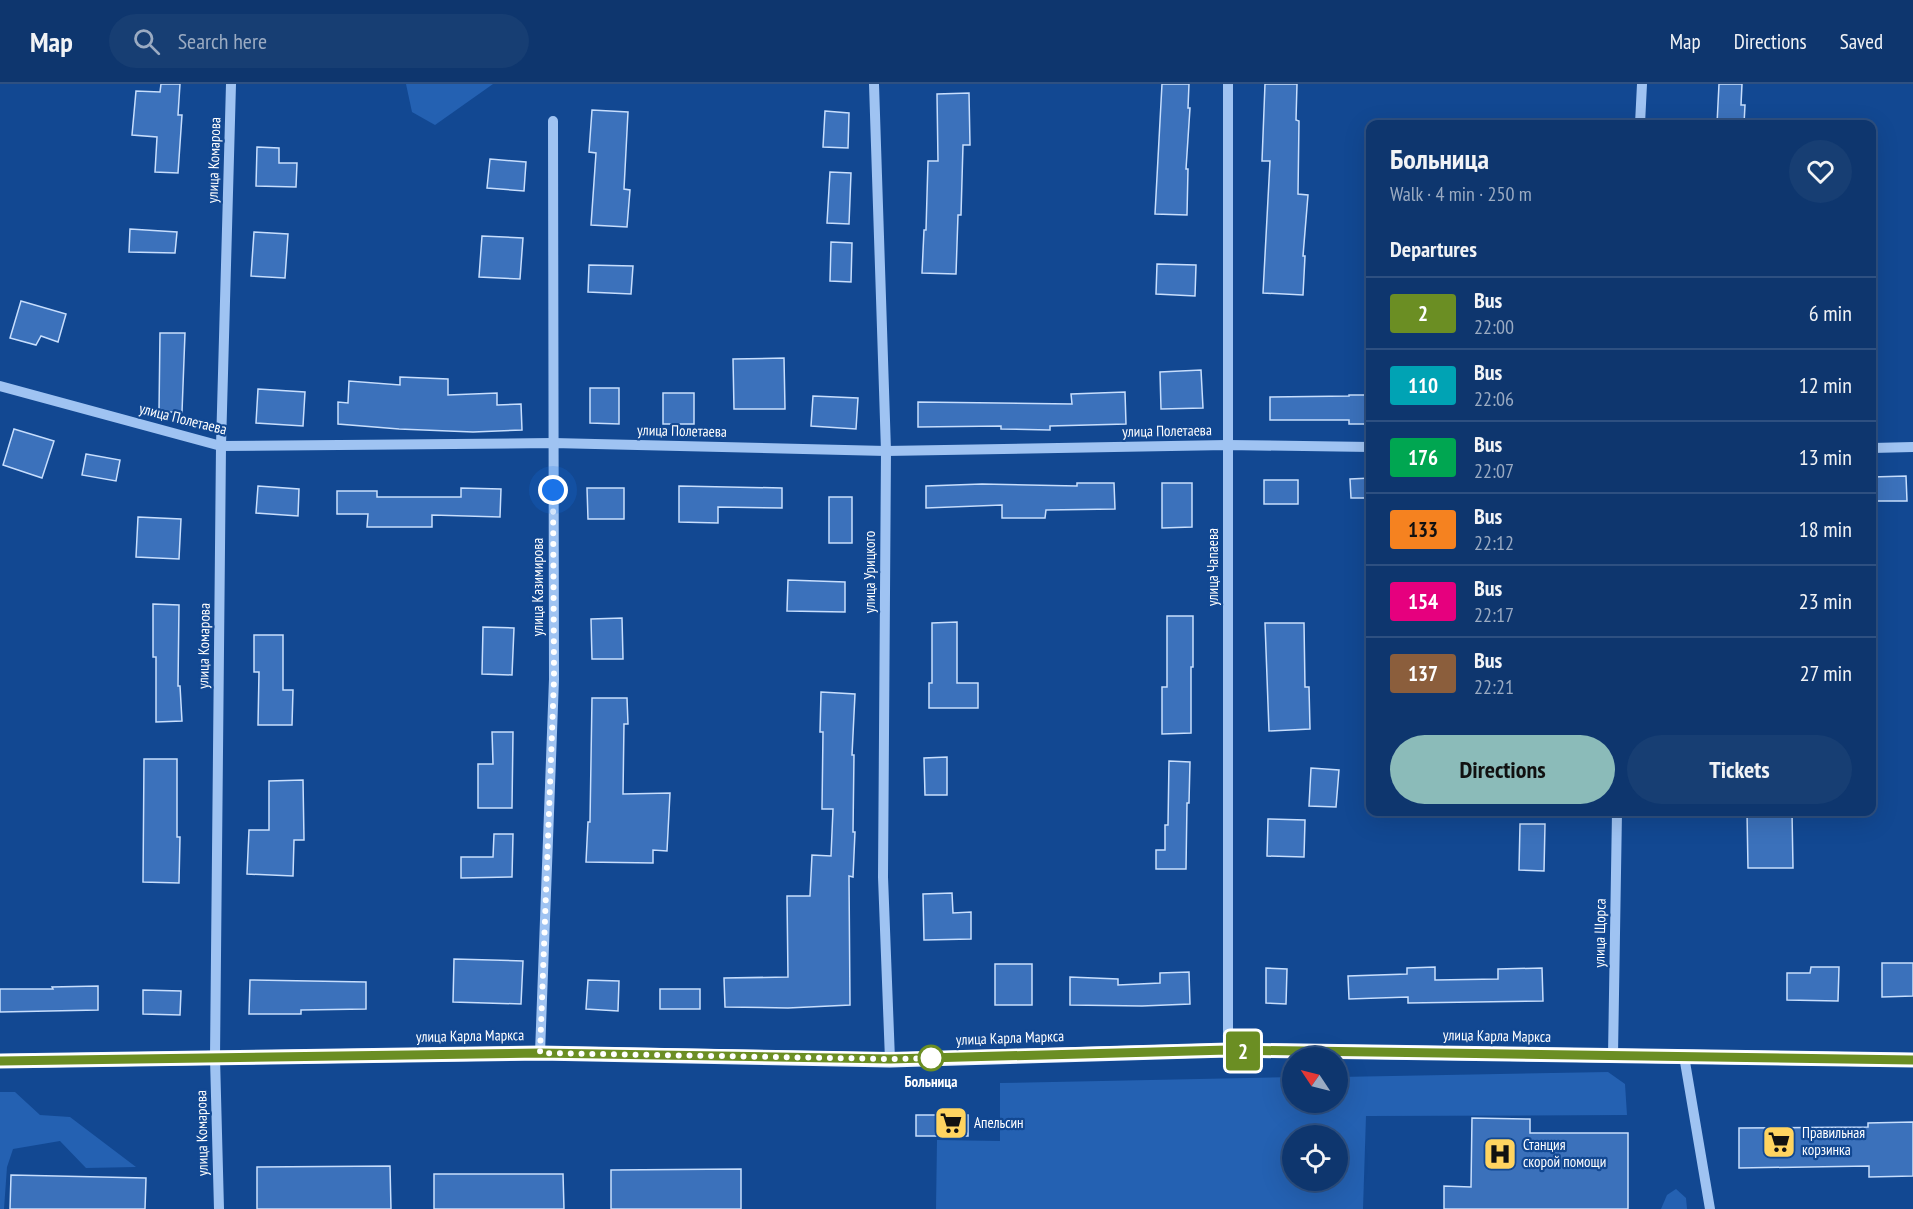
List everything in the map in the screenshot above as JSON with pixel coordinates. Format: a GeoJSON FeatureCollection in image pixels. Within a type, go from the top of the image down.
{"type":"FeatureCollection","features":[{"type":"Feature","properties":{"kind":"main road","name":"улица Карла Маркса"},"geometry":{"type":"LineString","coordinates":[[0,1061],[540,1053],[890,1059],[1228,1050],[1913,1060]]}},
{"type":"Feature","properties":{"kind":"street","name":"улица Комарова"},"geometry":{"type":"LineString","coordinates":[[219,1209],[215,1058],[221,446],[231,84]]}},
{"type":"Feature","properties":{"kind":"street","name":"улица Урицкого"},"geometry":{"type":"LineString","coordinates":[[874,84],[886,451],[882,877],[890,1059]]}},
{"type":"Feature","properties":{"kind":"street","name":"улица Чапаева"},"geometry":{"type":"LineString","coordinates":[[1228,84],[1228,1050]]}},
{"type":"Feature","properties":{"kind":"street"},"geometry":{"type":"LineString","coordinates":[[1640,120],[1642,84]]}},
{"type":"Feature","properties":{"kind":"street","name":"улица Казимирова"},"geometry":{"type":"LineString","coordinates":[[540,1053],[554,679],[554,121]]}},
{"type":"Feature","properties":{"kind":"street","name":"улица Полетаева"},"geometry":{"type":"LineString","coordinates":[[0,386],[221,446],[553,443],[886,451],[1227,445],[1366,447]]}},
{"type":"Feature","properties":{"kind":"street"},"geometry":{"type":"LineString","coordinates":[[1876,448],[1913,447]]}},
{"type":"Feature","properties":{"kind":"street","name":"улица Щорса"},"geometry":{"type":"LineString","coordinates":[[1612,1055],[1617,816]]}},
{"type":"Feature","properties":{"kind":"street"},"geometry":{"type":"LineString","coordinates":[[1684,1056],[1710,1209]]}},
{"type":"Feature","properties":{"kind":"shaded area"},"geometry":{"type":"Polygon","coordinates":[[[406,84],[493,84],[435,125],[412,112],[406,84]]]}},
{"type":"Feature","properties":{"kind":"shaded area"},"geometry":{"type":"Polygon","coordinates":[[[1608,1072],[1625,1084],[1627,1115],[1366,1116],[1363,1209],[936,1209],[937,1140],[1000,1141],[1000,1083],[1282,1077],[1282,1113],[1348,1113],[1348,1077],[1608,1072]]]}},
{"type":"Feature","properties":{"kind":"shaded area"},"geometry":{"type":"Polygon","coordinates":[[[0,1092],[15,1092],[40,1115],[70,1117],[136,1167],[86,1168],[60,1141],[13,1149],[7,1167],[4,1209],[0,1209],[0,1092]]]}},
{"type":"Feature","properties":{"kind":"shaded area"},"geometry":{"type":"Polygon","coordinates":[[[1676,1189],[1686,1198],[1687,1209],[1661,1209],[1667,1195],[1676,1189]]]}},
{"type":"Feature","properties":{"kind":"building"},"geometry":{"type":"Polygon","coordinates":[[[161,84],[180,84],[178,115],[182,115],[178,173],[155,172],[157,137],[132,135],[136,91],[160,92],[161,84]]]}},
{"type":"Feature","properties":{"kind":"building"},"geometry":{"type":"Polygon","coordinates":[[[1162,84],[1189,84],[1187,215],[1155,214],[1162,84]]]}},
{"type":"Feature","properties":{"kind":"building"},"geometry":{"type":"Polygon","coordinates":[[[1265,84],[1297,84],[1298,194],[1308,195],[1303,256],[1305,256],[1303,295],[1263,293],[1270,161],[1262,161],[1265,84]]]}},
{"type":"Feature","properties":{"kind":"building"},"geometry":{"type":"Polygon","coordinates":[[[1719,84],[1742,84],[1741,105],[1745,105],[1744,120],[1717,120],[1719,84]]]}},
{"type":"Feature","properties":{"kind":"building"},"geometry":{"type":"Polygon","coordinates":[[[969,93],[970,145],[963,145],[956,274],[922,273],[928,161],[938,161],[937,94],[969,93]]]}},
{"type":"Feature","properties":{"kind":"building"},"geometry":{"type":"Polygon","coordinates":[[[592,110],[628,112],[624,189],[630,190],[627,227],[591,225],[596,153],[589,152],[592,110]]]}},
{"type":"Feature","properties":{"kind":"building"},"geometry":{"type":"Polygon","coordinates":[[[825,111],[849,113],[848,148],[823,147],[825,111]]]}},
{"type":"Feature","properties":{"kind":"building"},"geometry":{"type":"Polygon","coordinates":[[[257,147],[279,148],[279,163],[297,163],[296,187],[256,186],[257,147]]]}},
{"type":"Feature","properties":{"kind":"building"},"geometry":{"type":"Polygon","coordinates":[[[490,159],[526,162],[524,191],[487,188],[490,159]]]}},
{"type":"Feature","properties":{"kind":"building"},"geometry":{"type":"Polygon","coordinates":[[[830,172],[851,173],[849,224],[827,223],[830,172]]]}},
{"type":"Feature","properties":{"kind":"building"},"geometry":{"type":"Polygon","coordinates":[[[130,229],[177,232],[175,253],[129,252],[130,229]]]}},
{"type":"Feature","properties":{"kind":"building"},"geometry":{"type":"Polygon","coordinates":[[[254,232],[288,234],[285,278],[251,276],[254,232]]]}},
{"type":"Feature","properties":{"kind":"building"},"geometry":{"type":"Polygon","coordinates":[[[482,236],[523,238],[520,279],[479,277],[482,236]]]}},
{"type":"Feature","properties":{"kind":"building"},"geometry":{"type":"Polygon","coordinates":[[[831,242],[852,243],[851,282],[830,281],[831,242]]]}},
{"type":"Feature","properties":{"kind":"building"},"geometry":{"type":"Polygon","coordinates":[[[1157,264],[1196,265],[1195,296],[1156,294],[1157,264]]]}},
{"type":"Feature","properties":{"kind":"building"},"geometry":{"type":"Polygon","coordinates":[[[589,265],[633,266],[631,294],[588,292],[589,265]]]}},
{"type":"Feature","properties":{"kind":"building"},"geometry":{"type":"Polygon","coordinates":[[[21,301],[66,314],[58,342],[41,336],[36,345],[10,338],[21,301]]]}},
{"type":"Feature","properties":{"kind":"building"},"geometry":{"type":"Polygon","coordinates":[[[160,333],[185,333],[182,412],[159,412],[160,333]]]}},
{"type":"Feature","properties":{"kind":"building"},"geometry":{"type":"Polygon","coordinates":[[[784,358],[785,409],[734,409],[733,359],[784,358]]]}},
{"type":"Feature","properties":{"kind":"building"},"geometry":{"type":"Polygon","coordinates":[[[1201,370],[1203,408],[1161,409],[1160,372],[1201,370]]]}},
{"type":"Feature","properties":{"kind":"building"},"geometry":{"type":"Polygon","coordinates":[[[400,377],[448,379],[448,395],[497,393],[497,405],[521,404],[522,430],[473,432],[338,424],[338,402],[348,403],[349,381],[400,385],[400,377]]]}},
{"type":"Feature","properties":{"kind":"building"},"geometry":{"type":"Polygon","coordinates":[[[590,388],[619,388],[619,424],[590,423],[590,388]]]}},
{"type":"Feature","properties":{"kind":"building"},"geometry":{"type":"Polygon","coordinates":[[[258,389],[305,392],[303,426],[256,423],[258,389]]]}},
{"type":"Feature","properties":{"kind":"building"},"geometry":{"type":"Polygon","coordinates":[[[1125,392],[1126,424],[1050,426],[1050,430],[1001,429],[1001,426],[918,427],[918,402],[1072,404],[1071,394],[1125,392]]]}},
{"type":"Feature","properties":{"kind":"building"},"geometry":{"type":"Polygon","coordinates":[[[663,393],[694,393],[694,424],[663,424],[663,393]]]}},
{"type":"Feature","properties":{"kind":"building"},"geometry":{"type":"Polygon","coordinates":[[[1366,395],[1366,424],[1349,424],[1349,420],[1270,420],[1270,397],[1366,395]]]}},
{"type":"Feature","properties":{"kind":"building"},"geometry":{"type":"Polygon","coordinates":[[[813,396],[858,398],[856,429],[811,426],[813,396]]]}},
{"type":"Feature","properties":{"kind":"building"},"geometry":{"type":"Polygon","coordinates":[[[14,429],[54,441],[42,478],[3,465],[14,429]]]}},
{"type":"Feature","properties":{"kind":"building"},"geometry":{"type":"Polygon","coordinates":[[[86,454],[120,460],[116,481],[82,475],[86,454]]]}},
{"type":"Feature","properties":{"kind":"building"},"geometry":{"type":"Polygon","coordinates":[[[1906,476],[1907,501],[1876,501],[1876,477],[1906,476]]]}},
{"type":"Feature","properties":{"kind":"building"},"geometry":{"type":"Polygon","coordinates":[[[1366,478],[1366,498],[1351,498],[1350,479],[1366,478]]]}},
{"type":"Feature","properties":{"kind":"building"},"geometry":{"type":"Polygon","coordinates":[[[1264,480],[1298,480],[1298,504],[1264,504],[1264,480]]]}},
{"type":"Feature","properties":{"kind":"building"},"geometry":{"type":"Polygon","coordinates":[[[1077,483],[1114,483],[1115,509],[1046,510],[1045,518],[1002,518],[1002,505],[926,508],[926,486],[982,484],[1077,486],[1077,483]]]}},
{"type":"Feature","properties":{"kind":"building"},"geometry":{"type":"Polygon","coordinates":[[[1162,483],[1192,483],[1192,527],[1162,528],[1162,483]]]}},
{"type":"Feature","properties":{"kind":"building"},"geometry":{"type":"Polygon","coordinates":[[[258,486],[299,489],[298,516],[256,513],[258,486]]]}},
{"type":"Feature","properties":{"kind":"building"},"geometry":{"type":"Polygon","coordinates":[[[679,486],[782,488],[782,508],[718,507],[718,523],[679,522],[679,486]]]}},
{"type":"Feature","properties":{"kind":"building"},"geometry":{"type":"Polygon","coordinates":[[[461,488],[501,489],[500,517],[432,515],[432,527],[367,527],[368,514],[337,514],[337,491],[377,491],[377,497],[461,497],[461,488]]]}},
{"type":"Feature","properties":{"kind":"building"},"geometry":{"type":"Polygon","coordinates":[[[587,488],[624,488],[624,519],[588,519],[587,488]]]}},
{"type":"Feature","properties":{"kind":"building"},"geometry":{"type":"Polygon","coordinates":[[[829,497],[852,497],[852,543],[829,543],[829,497]]]}},
{"type":"Feature","properties":{"kind":"building"},"geometry":{"type":"Polygon","coordinates":[[[138,517],[181,519],[179,559],[136,557],[138,517]]]}},
{"type":"Feature","properties":{"kind":"building"},"geometry":{"type":"Polygon","coordinates":[[[788,580],[845,582],[845,612],[787,611],[788,580]]]}},
{"type":"Feature","properties":{"kind":"building"},"geometry":{"type":"Polygon","coordinates":[[[153,604],[179,605],[178,686],[180,686],[182,721],[156,722],[153,604]]]}},
{"type":"Feature","properties":{"kind":"building"},"geometry":{"type":"Polygon","coordinates":[[[1167,616],[1193,616],[1191,733],[1162,734],[1162,687],[1167,687],[1167,616]]]}},
{"type":"Feature","properties":{"kind":"building"},"geometry":{"type":"Polygon","coordinates":[[[622,618],[623,659],[592,659],[591,619],[622,618]]]}},
{"type":"Feature","properties":{"kind":"building"},"geometry":{"type":"Polygon","coordinates":[[[957,622],[957,683],[978,683],[978,708],[929,708],[929,683],[932,683],[932,623],[957,622]]]}},
{"type":"Feature","properties":{"kind":"building"},"geometry":{"type":"Polygon","coordinates":[[[1265,623],[1304,623],[1305,687],[1309,687],[1310,729],[1269,731],[1265,623]]]}},
{"type":"Feature","properties":{"kind":"building"},"geometry":{"type":"Polygon","coordinates":[[[483,627],[514,628],[512,675],[482,674],[483,627]]]}},
{"type":"Feature","properties":{"kind":"building"},"geometry":{"type":"Polygon","coordinates":[[[254,635],[283,635],[283,690],[293,690],[292,725],[258,725],[259,672],[254,672],[254,635]]]}},
{"type":"Feature","properties":{"kind":"building"},"geometry":{"type":"Polygon","coordinates":[[[821,692],[855,694],[852,755],[854,755],[853,832],[855,832],[853,877],[849,876],[850,1005],[788,1008],[725,1007],[724,978],[788,977],[787,896],[810,896],[812,855],[831,856],[833,809],[822,809],[821,692]]]}},
{"type":"Feature","properties":{"kind":"building"},"geometry":{"type":"Polygon","coordinates":[[[592,698],[627,698],[628,724],[624,724],[623,794],[670,793],[667,851],[653,850],[653,863],[586,862],[588,822],[590,822],[592,698]]]}},
{"type":"Feature","properties":{"kind":"building"},"geometry":{"type":"Polygon","coordinates":[[[492,732],[513,732],[512,808],[478,808],[478,764],[493,764],[492,732]]]}},
{"type":"Feature","properties":{"kind":"building"},"geometry":{"type":"Polygon","coordinates":[[[947,757],[947,795],[925,795],[924,758],[947,757]]]}},
{"type":"Feature","properties":{"kind":"building"},"geometry":{"type":"Polygon","coordinates":[[[144,759],[177,759],[179,883],[143,882],[144,759]]]}},
{"type":"Feature","properties":{"kind":"building"},"geometry":{"type":"Polygon","coordinates":[[[1169,761],[1190,762],[1186,869],[1156,869],[1156,850],[1165,850],[1165,825],[1168,825],[1169,761]]]}},
{"type":"Feature","properties":{"kind":"building"},"geometry":{"type":"Polygon","coordinates":[[[1311,768],[1339,770],[1336,807],[1309,806],[1311,768]]]}},
{"type":"Feature","properties":{"kind":"building"},"geometry":{"type":"Polygon","coordinates":[[[303,780],[304,840],[294,840],[293,876],[247,874],[249,830],[269,830],[269,781],[303,780]]]}},
{"type":"Feature","properties":{"kind":"building"},"geometry":{"type":"Polygon","coordinates":[[[1747,816],[1792,816],[1793,868],[1748,868],[1747,816]]]}},
{"type":"Feature","properties":{"kind":"building"},"geometry":{"type":"Polygon","coordinates":[[[1268,819],[1305,820],[1304,857],[1267,856],[1268,819]]]}},
{"type":"Feature","properties":{"kind":"building"},"geometry":{"type":"Polygon","coordinates":[[[1520,824],[1545,824],[1544,871],[1519,870],[1520,824]]]}},
{"type":"Feature","properties":{"kind":"building"},"geometry":{"type":"Polygon","coordinates":[[[494,834],[513,834],[512,877],[461,878],[461,857],[493,857],[494,834]]]}},
{"type":"Feature","properties":{"kind":"building"},"geometry":{"type":"Polygon","coordinates":[[[952,893],[953,913],[971,912],[971,939],[924,940],[923,894],[952,893]]]}},
{"type":"Feature","properties":{"kind":"building"},"geometry":{"type":"Polygon","coordinates":[[[454,959],[523,961],[521,1004],[453,1002],[454,959]]]}},
{"type":"Feature","properties":{"kind":"building"},"geometry":{"type":"Polygon","coordinates":[[[1882,963],[1913,963],[1913,996],[1882,997],[1882,963]]]}},
{"type":"Feature","properties":{"kind":"building"},"geometry":{"type":"Polygon","coordinates":[[[995,964],[1032,964],[1032,1005],[995,1005],[995,964]]]}},
{"type":"Feature","properties":{"kind":"building"},"geometry":{"type":"Polygon","coordinates":[[[1435,967],[1435,980],[1498,979],[1498,969],[1542,968],[1543,1001],[1408,1003],[1408,997],[1349,999],[1348,976],[1407,974],[1407,968],[1435,967]]]}},
{"type":"Feature","properties":{"kind":"building"},"geometry":{"type":"Polygon","coordinates":[[[1811,967],[1839,967],[1838,1001],[1787,1000],[1787,973],[1810,973],[1811,967]]]}},
{"type":"Feature","properties":{"kind":"building"},"geometry":{"type":"Polygon","coordinates":[[[1266,968],[1287,969],[1286,1004],[1266,1003],[1266,968]]]}},
{"type":"Feature","properties":{"kind":"building"},"geometry":{"type":"Polygon","coordinates":[[[1189,972],[1190,1004],[1070,1005],[1070,977],[1118,979],[1118,985],[1160,983],[1160,973],[1189,972]]]}},
{"type":"Feature","properties":{"kind":"building"},"geometry":{"type":"Polygon","coordinates":[[[250,980],[366,982],[366,1009],[301,1010],[301,1014],[249,1014],[250,980]]]}},
{"type":"Feature","properties":{"kind":"building"},"geometry":{"type":"Polygon","coordinates":[[[588,980],[619,981],[618,1011],[586,1009],[588,980]]]}},
{"type":"Feature","properties":{"kind":"building"},"geometry":{"type":"Polygon","coordinates":[[[98,986],[98,1010],[0,1012],[0,989],[98,986]]]}},
{"type":"Feature","properties":{"kind":"building"},"geometry":{"type":"Polygon","coordinates":[[[660,989],[700,989],[700,1009],[660,1009],[660,989]]]}},
{"type":"Feature","properties":{"kind":"building"},"geometry":{"type":"Polygon","coordinates":[[[143,990],[181,991],[180,1015],[143,1014],[143,990]]]}},
{"type":"Feature","properties":{"kind":"building"},"geometry":{"type":"Polygon","coordinates":[[[916,1115],[968,1115],[968,1136],[916,1136],[916,1115]]]}},
{"type":"Feature","properties":{"kind":"building"},"geometry":{"type":"Polygon","coordinates":[[[1472,1118],[1530,1119],[1530,1133],[1628,1133],[1628,1209],[1444,1209],[1444,1186],[1471,1187],[1472,1118]]]}},
{"type":"Feature","properties":{"kind":"building"},"geometry":{"type":"Polygon","coordinates":[[[1913,1122],[1913,1176],[1869,1177],[1869,1166],[1739,1168],[1739,1128],[1868,1127],[1868,1123],[1913,1122]]]}},
{"type":"Feature","properties":{"kind":"building"},"geometry":{"type":"Polygon","coordinates":[[[390,1166],[391,1209],[257,1209],[257,1167],[390,1166]]]}},
{"type":"Feature","properties":{"kind":"building"},"geometry":{"type":"Polygon","coordinates":[[[741,1169],[741,1209],[611,1209],[611,1170],[741,1169]]]}},
{"type":"Feature","properties":{"kind":"building"},"geometry":{"type":"Polygon","coordinates":[[[434,1174],[563,1174],[564,1209],[434,1209],[434,1174]]]}},
{"type":"Feature","properties":{"kind":"building"},"geometry":{"type":"Polygon","coordinates":[[[11,1175],[146,1178],[145,1209],[10,1209],[11,1175]]]}},
{"type":"Feature","properties":{"kind":"bus line","name":"2"},"geometry":{"type":"LineString","coordinates":[[0,1061],[540,1053],[890,1059],[1228,1050],[1913,1060]]}},
{"type":"Feature","properties":{"kind":"place","name":"Больница"},"geometry":{"type":"Point","coordinates":[931,1058]}},
{"type":"Feature","properties":{"kind":"place","name":"Апельсин"},"geometry":{"type":"Point","coordinates":[951,1123]}},
{"type":"Feature","properties":{"kind":"place","name":"Правильная корзинка"},"geometry":{"type":"Point","coordinates":[1779,1142]}},
{"type":"Feature","properties":{"kind":"place","name":"Станция скорой помощи"},"geometry":{"type":"Point","coordinates":[1500,1154]}},
{"type":"Feature","properties":{"kind":"route"},"geometry":{"type":"LineString","coordinates":[[553,490],[554,679],[540,1053],[935,1058],[931,1058]]}}]}
